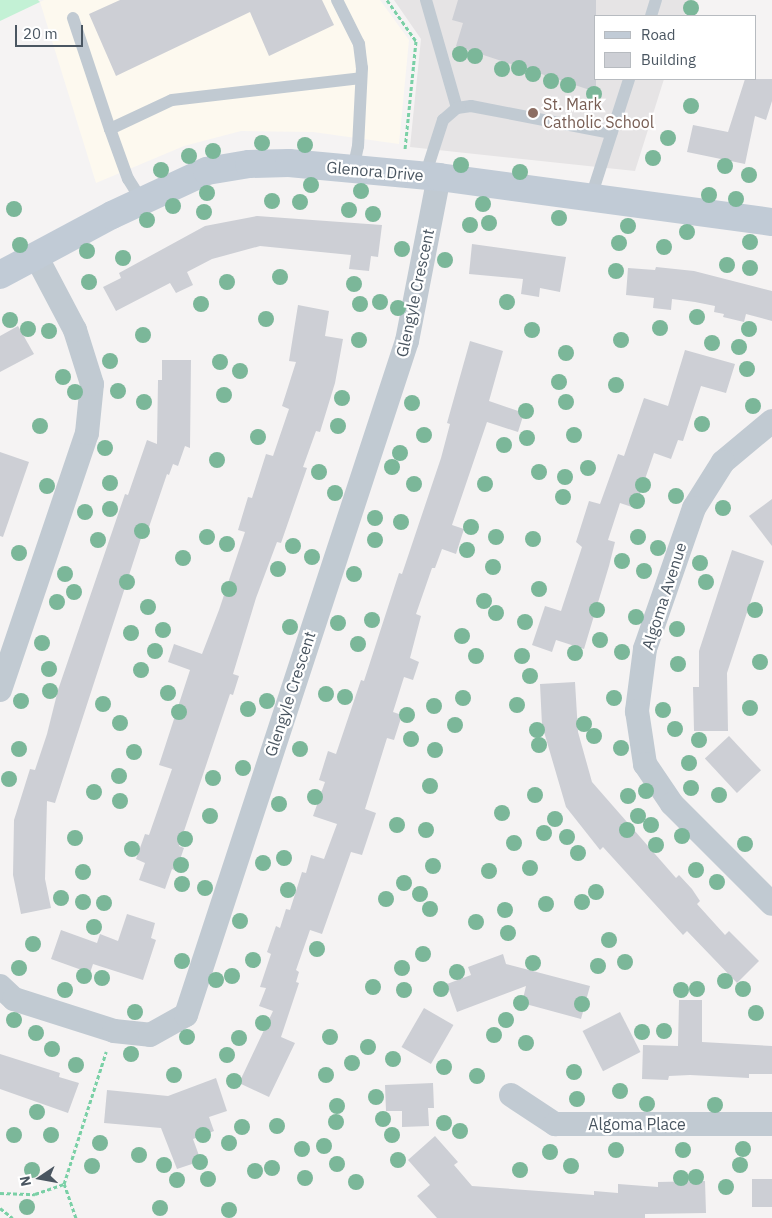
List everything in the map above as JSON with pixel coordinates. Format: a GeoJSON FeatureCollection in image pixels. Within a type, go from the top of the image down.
{"type":"FeatureCollection","features":[{"type":"Feature","properties":{"kind":"street","name":"Glenora Drive"},"geometry":{"type":"LineString","coordinates":[[0,275],[37,258],[142,201],[207,171],[232,167],[289,163],[432,177],[772,222]]}},
{"type":"Feature","properties":{"kind":"street","name":"Glengyle Crescent"},"geometry":{"type":"LineString","coordinates":[[0,986],[14,999],[114,1031],[150,1035],[186,1015],[407,341],[432,177]]}},
{"type":"Feature","properties":{"kind":"street"},"geometry":{"type":"LineString","coordinates":[[0,690],[87,433],[92,384],[74,330],[37,258]]}},
{"type":"Feature","properties":{"kind":"street","name":"Algoma Avenue"},"geometry":{"type":"LineString","coordinates":[[772,421],[723,462],[694,508],[645,649],[637,711],[645,764],[672,804],[772,904]]}},
{"type":"Feature","properties":{"kind":"street","name":"Algoma Place"},"geometry":{"type":"LineString","coordinates":[[511,1095],[555,1124],[772,1124]]}},
{"type":"Feature","properties":{"kind":"lane"},"geometry":{"type":"LineString","coordinates":[[337,0],[359,44],[361,78],[358,146],[353,169]]}},
{"type":"Feature","properties":{"kind":"lane"},"geometry":{"type":"LineString","coordinates":[[426,0],[457,108]]}},
{"type":"Feature","properties":{"kind":"lane"},"geometry":{"type":"LineString","coordinates":[[651,15],[656,0]]}},
{"type":"Feature","properties":{"kind":"lane"},"geometry":{"type":"LineString","coordinates":[[73,18],[128,179],[142,201]]}},
{"type":"Feature","properties":{"kind":"lane"},"geometry":{"type":"LineString","coordinates":[[110,129],[172,100],[361,78]]}},
{"type":"Feature","properties":{"kind":"lane"},"geometry":{"type":"LineString","coordinates":[[591,197],[629,80]]}},
{"type":"Feature","properties":{"kind":"lane"},"geometry":{"type":"LineString","coordinates":[[432,177],[443,120],[457,108],[471,106],[610,134]]}},
{"type":"Feature","properties":{"kind":"path"},"geometry":{"type":"LineString","coordinates":[[388,0],[416,41],[404,153]]}},
{"type":"Feature","properties":{"kind":"path"},"geometry":{"type":"LineString","coordinates":[[76,1218],[64,1184],[109,1045]]}},
{"type":"Feature","properties":{"kind":"path"},"geometry":{"type":"LineString","coordinates":[[0,1193],[35,1194],[64,1184]]}},
{"type":"Feature","properties":{"kind":"path"},"geometry":{"type":"LineString","coordinates":[[0,1208],[13,1218]]}},
{"type":"Feature","properties":{"kind":"shaded area"},"geometry":{"type":"Polygon","coordinates":[[[44,0],[380,0],[409,40],[399,144],[313,132],[241,131],[184,146],[96,183],[40,2],[44,0]]]}},
{"type":"Feature","properties":{"kind":"shaded area","name":"St. Mark Catholic School"},"geometry":{"type":"Polygon","coordinates":[[[394,0],[690,0],[685,15],[594,15],[594,80],[664,80],[635,171],[410,147],[421,39],[394,0]]]}},
{"type":"Feature","properties":{"kind":"green space"},"geometry":{"type":"Polygon","coordinates":[[[0,0],[38,0],[40,2],[0,21],[0,0]]]}},
{"type":"Feature","properties":{"kind":"building"},"geometry":{"type":"Polygon","coordinates":[[[120,0],[322,0],[334,25],[269,56],[250,12],[116,76],[89,14],[120,0]]]}},
{"type":"Feature","properties":{"kind":"building"},"geometry":{"type":"Polygon","coordinates":[[[458,0],[596,0],[596,15],[594,15],[594,80],[596,80],[596,92],[456,46],[463,23],[452,20],[458,0]]]}},
{"type":"Feature","properties":{"kind":"building"},"geometry":{"type":"Polygon","coordinates":[[[772,79],[772,101],[766,120],[755,116],[745,164],[687,152],[693,125],[728,132],[745,80],[772,79]]]}},
{"type":"Feature","properties":{"kind":"building"},"geometry":{"type":"Polygon","coordinates":[[[257,216],[382,225],[378,257],[371,256],[369,271],[349,269],[351,255],[260,246],[212,259],[187,272],[193,285],[176,293],[170,283],[116,311],[103,287],[121,278],[119,273],[205,226],[257,216]]]}},
{"type":"Feature","properties":{"kind":"building"},"geometry":{"type":"Polygon","coordinates":[[[472,244],[566,257],[560,292],[540,288],[539,297],[521,294],[523,279],[469,274],[472,244]]]}},
{"type":"Feature","properties":{"kind":"building"},"geometry":{"type":"Polygon","coordinates":[[[656,267],[694,271],[772,291],[772,321],[746,314],[744,322],[723,317],[724,314],[714,312],[715,306],[672,299],[671,310],[653,308],[654,298],[626,295],[628,268],[655,270],[656,267]]]}},
{"type":"Feature","properties":{"kind":"building"},"geometry":{"type":"Polygon","coordinates":[[[298,305],[329,311],[325,336],[343,339],[335,383],[320,432],[316,431],[303,467],[307,468],[281,543],[277,542],[256,598],[233,674],[239,676],[233,695],[230,694],[179,846],[184,848],[176,871],[172,869],[165,889],[139,880],[145,863],[136,859],[145,834],[149,835],[172,769],[159,765],[190,670],[168,662],[174,644],[202,654],[219,610],[245,532],[238,530],[248,497],[252,498],[266,454],[273,456],[289,409],[282,406],[296,362],[289,361],[298,305]]]}},
{"type":"Feature","properties":{"kind":"building"},"geometry":{"type":"Polygon","coordinates":[[[18,326],[34,354],[0,372],[0,336],[18,326]]]}},
{"type":"Feature","properties":{"kind":"building"},"geometry":{"type":"Polygon","coordinates":[[[470,341],[503,351],[489,401],[524,413],[518,432],[487,422],[452,525],[464,529],[456,554],[442,549],[435,568],[432,568],[416,614],[421,616],[410,658],[419,662],[413,680],[404,677],[393,712],[402,715],[394,740],[387,738],[365,809],[376,813],[362,855],[351,852],[322,934],[310,930],[296,970],[299,972],[296,982],[299,983],[281,1037],[295,1043],[269,1097],[239,1083],[273,1011],[259,1006],[266,988],[260,987],[271,954],[267,952],[276,926],[280,928],[286,909],[290,910],[302,872],[306,873],[311,855],[324,859],[337,824],[313,816],[325,782],[319,780],[328,751],[336,754],[361,680],[364,681],[399,573],[402,574],[441,458],[450,424],[447,423],[470,341]]]}},
{"type":"Feature","properties":{"kind":"building"},"geometry":{"type":"Polygon","coordinates":[[[685,350],[735,364],[726,393],[701,386],[683,441],[678,440],[671,459],[654,453],[635,508],[620,503],[608,540],[615,542],[584,649],[556,640],[552,652],[532,645],[545,606],[561,611],[582,547],[576,542],[589,501],[600,504],[618,454],[624,456],[644,398],[668,406],[685,350]]]}},
{"type":"Feature","properties":{"kind":"building"},"geometry":{"type":"Polygon","coordinates":[[[162,360],[191,360],[190,448],[185,446],[178,466],[173,464],[169,475],[167,474],[148,530],[144,529],[55,803],[47,801],[45,879],[51,908],[21,914],[13,875],[14,820],[30,769],[35,770],[47,734],[58,690],[125,494],[128,495],[147,440],[157,444],[158,380],[162,380],[162,360]]]}},
{"type":"Feature","properties":{"kind":"building"},"geometry":{"type":"Polygon","coordinates":[[[0,452],[29,462],[3,537],[0,536],[0,452]]]}},
{"type":"Feature","properties":{"kind":"building"},"geometry":{"type":"Polygon","coordinates":[[[772,499],[772,546],[749,516],[772,499]]]}},
{"type":"Feature","properties":{"kind":"building"},"geometry":{"type":"Polygon","coordinates":[[[732,550],[764,561],[727,673],[728,731],[694,731],[693,687],[699,687],[699,651],[732,550]]]}},
{"type":"Feature","properties":{"kind":"building"},"geometry":{"type":"Polygon","coordinates":[[[575,682],[578,732],[592,782],[676,878],[679,875],[692,889],[700,901],[697,904],[725,935],[729,931],[759,961],[737,983],[687,931],[683,935],[603,847],[600,850],[566,807],[542,725],[540,684],[575,682]]]}},
{"type":"Feature","properties":{"kind":"building"},"geometry":{"type":"Polygon","coordinates":[[[729,736],[761,770],[737,793],[705,759],[729,736]]]}},
{"type":"Feature","properties":{"kind":"building"},"geometry":{"type":"Polygon","coordinates":[[[127,914],[155,923],[151,938],[156,940],[143,980],[93,964],[90,973],[51,959],[61,930],[97,943],[100,934],[118,941],[127,914]]]}},
{"type":"Feature","properties":{"kind":"building"},"geometry":{"type":"Polygon","coordinates":[[[503,954],[506,964],[590,986],[581,1019],[522,1003],[526,986],[457,1012],[447,984],[471,975],[468,967],[503,954]]]}},
{"type":"Feature","properties":{"kind":"building"},"geometry":{"type":"Polygon","coordinates":[[[679,1000],[702,1000],[702,1042],[772,1046],[772,1074],[749,1074],[749,1078],[690,1075],[669,1076],[668,1080],[642,1079],[643,1045],[678,1046],[679,1000]]]}},
{"type":"Feature","properties":{"kind":"building"},"geometry":{"type":"Polygon","coordinates":[[[424,1008],[453,1025],[431,1064],[402,1047],[424,1008]]]}},
{"type":"Feature","properties":{"kind":"building"},"geometry":{"type":"Polygon","coordinates":[[[620,1012],[640,1052],[603,1071],[583,1031],[620,1012]]]}},
{"type":"Feature","properties":{"kind":"building"},"geometry":{"type":"Polygon","coordinates":[[[0,1054],[60,1073],[59,1077],[79,1083],[68,1113],[0,1089],[0,1054]]]}},
{"type":"Feature","properties":{"kind":"building"},"geometry":{"type":"Polygon","coordinates":[[[216,1078],[227,1111],[209,1117],[214,1131],[193,1139],[201,1161],[177,1169],[161,1128],[104,1123],[107,1090],[168,1096],[216,1078]]]}},
{"type":"Feature","properties":{"kind":"building"},"geometry":{"type":"Polygon","coordinates":[[[433,1083],[434,1108],[428,1108],[429,1126],[402,1127],[402,1111],[386,1111],[385,1085],[433,1083]]]}},
{"type":"Feature","properties":{"kind":"building"},"geometry":{"type":"Polygon","coordinates":[[[435,1136],[458,1162],[454,1165],[472,1186],[594,1195],[594,1191],[618,1193],[618,1184],[658,1187],[658,1182],[705,1181],[706,1213],[645,1214],[645,1218],[437,1218],[417,1196],[430,1185],[408,1160],[435,1136]]]}},
{"type":"Feature","properties":{"kind":"building"},"geometry":{"type":"Polygon","coordinates":[[[752,1179],[772,1179],[772,1207],[752,1207],[752,1179]]]}},
{"type":"Feature","properties":{"kind":"place","name":"St. Mark Catholic School"},"geometry":{"type":"Point","coordinates":[533,113]}}]}
